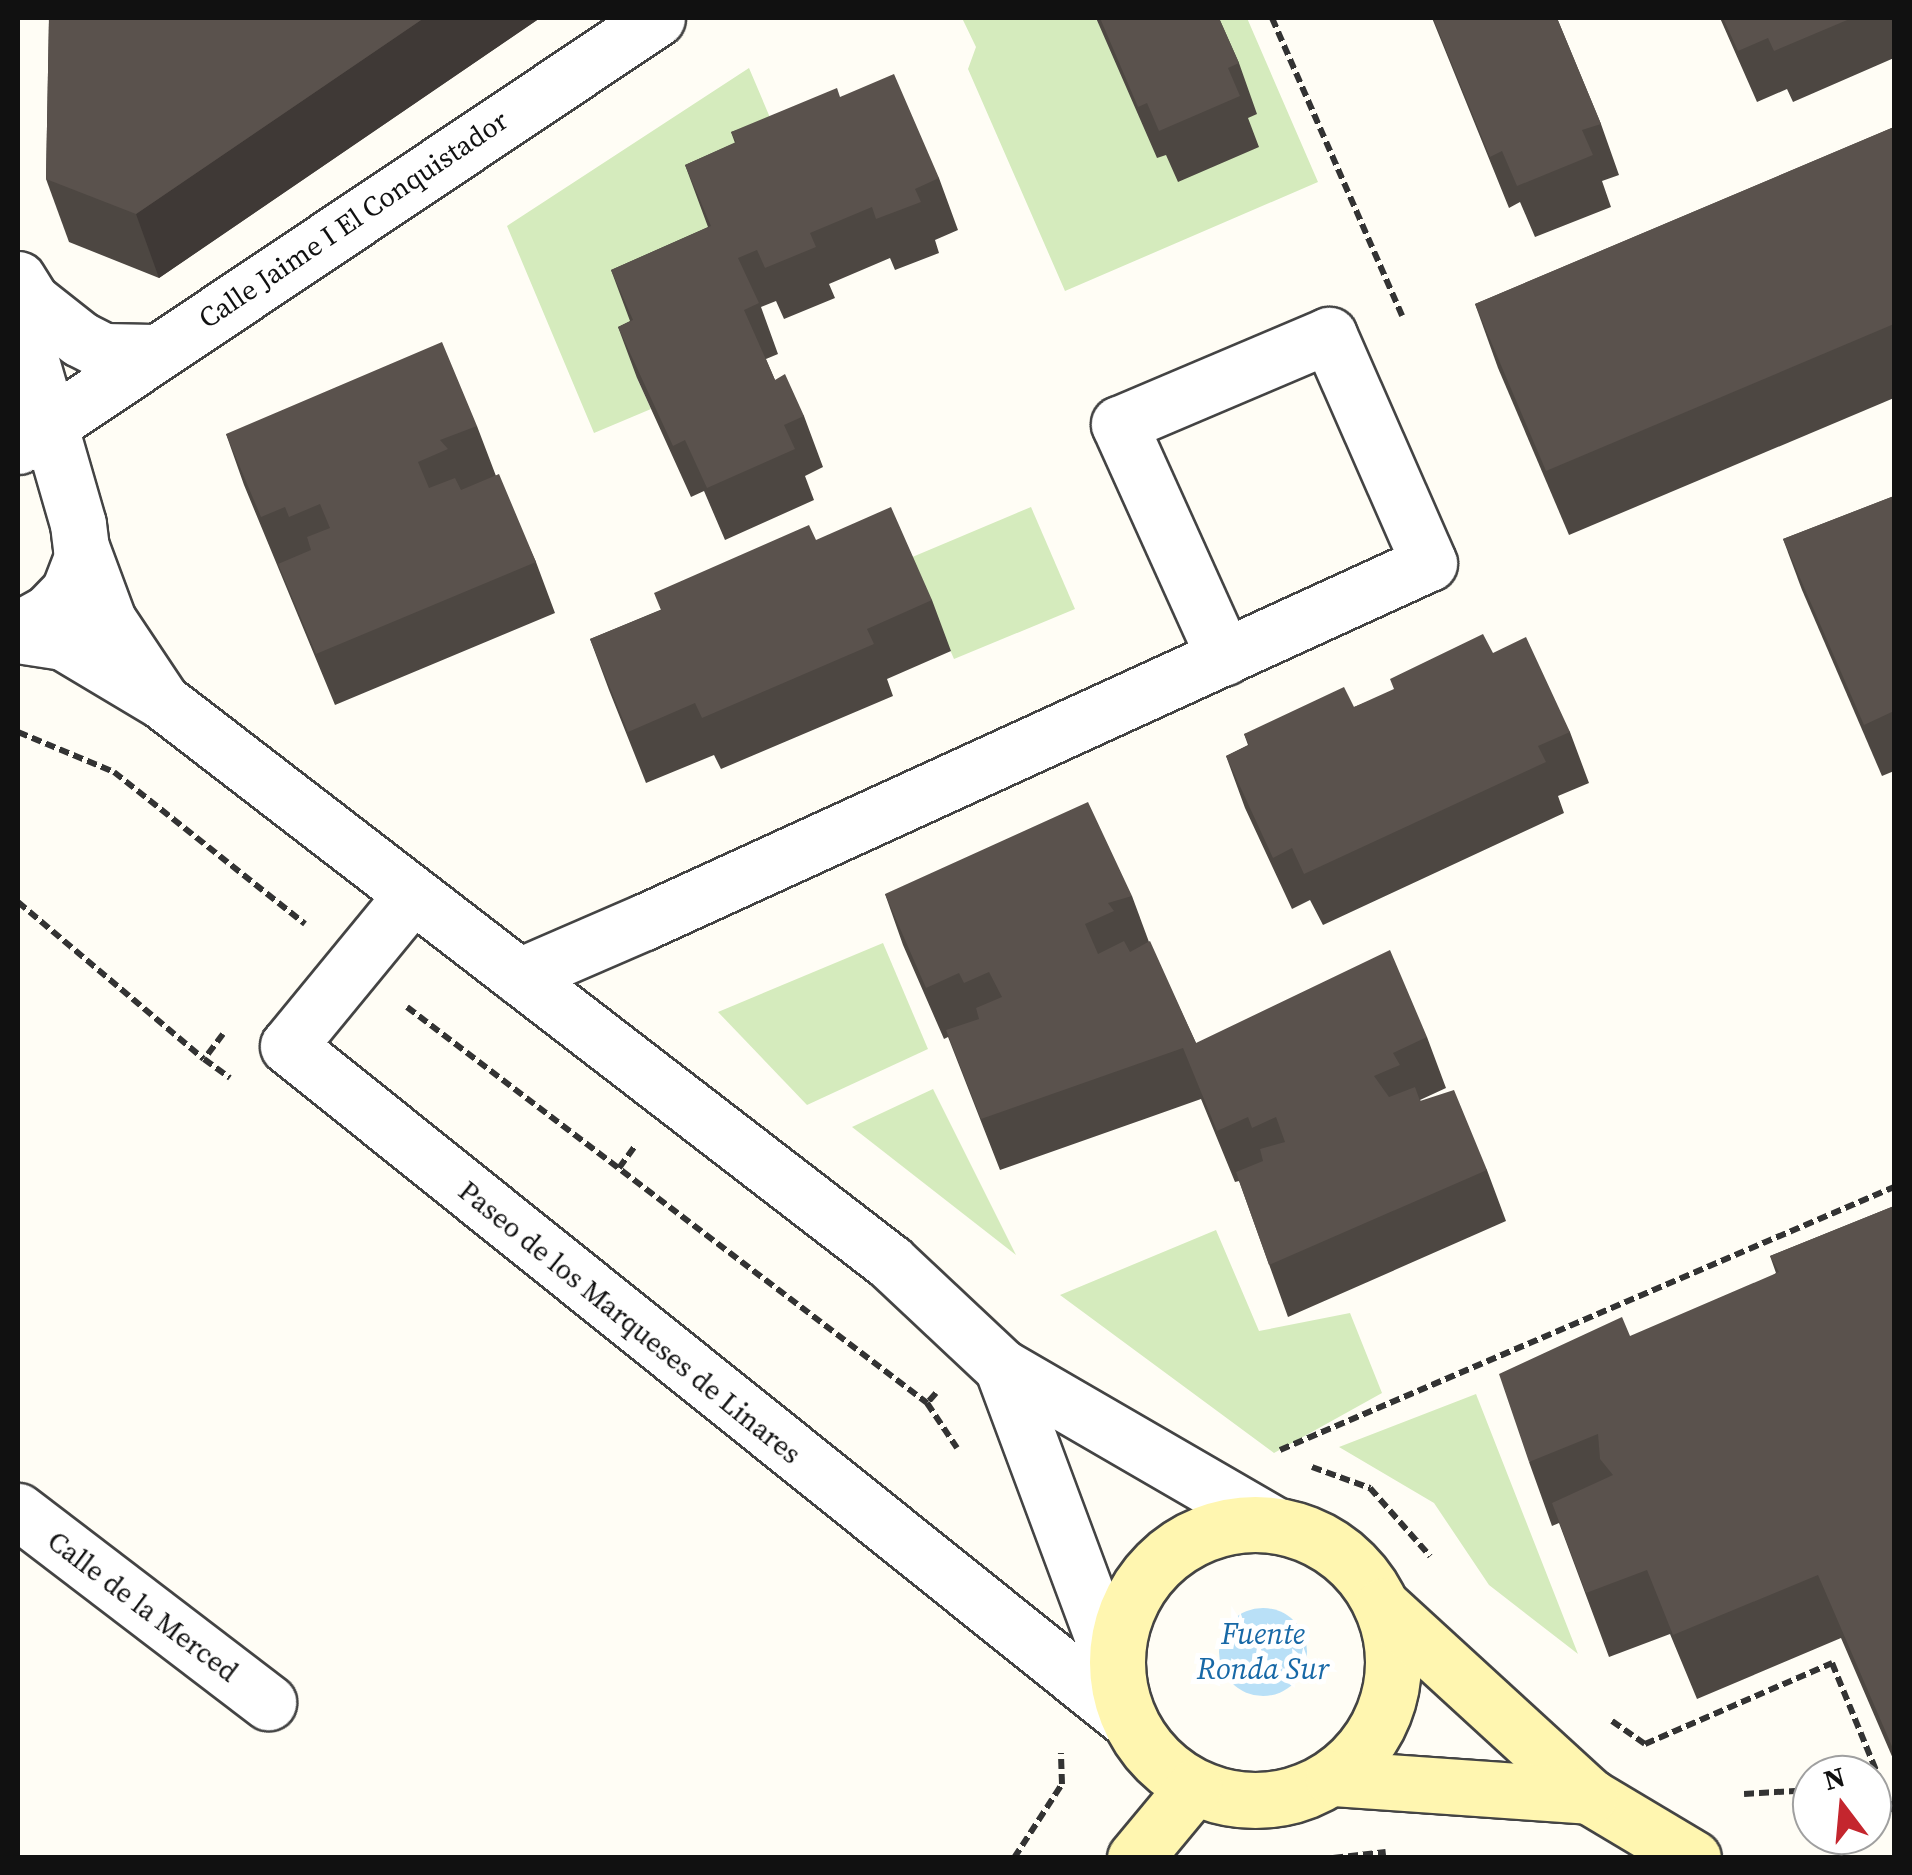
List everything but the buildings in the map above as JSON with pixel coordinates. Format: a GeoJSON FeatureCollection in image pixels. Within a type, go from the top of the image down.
{"type":"FeatureCollection","features":[{"type":"Feature","properties":{"kind":"main road"},"geometry":{"type":"LineString","coordinates":[[1382,1606],[1394,1652],[1389,1700],[1368,1744],[1333,1778],[1288,1797],[1240,1800],[1194,1787],[1167,1770],[1122,1696],[1119,1631],[1134,1592],[1160,1561],[1195,1537],[1234,1526],[1275,1526],[1320,1540],[1344,1558],[1382,1606],[1590,1796],[1692,1858]]}},
{"type":"Feature","properties":{"kind":"main road"},"geometry":{"type":"LineString","coordinates":[[1333,1778],[1590,1796]]}},
{"type":"Feature","properties":{"kind":"main road"},"geometry":{"type":"LineString","coordinates":[[1135,1858],[1194,1787]]}},
{"type":"Feature","properties":{"kind":"street","name":"Calle Jaime I El Conquistador"},"geometry":{"type":"LineString","coordinates":[[34,433],[656,18]]}},
{"type":"Feature","properties":{"kind":"street"},"geometry":{"type":"LineString","coordinates":[[18,279],[32,302],[80,339],[104,351],[154,352]]}},
{"type":"Feature","properties":{"kind":"street"},"geometry":{"type":"LineString","coordinates":[[18,316],[34,433],[76,521],[116,636],[162,701]]}},
{"type":"Feature","properties":{"kind":"street"},"geometry":{"type":"LineString","coordinates":[[519,976],[1430,564],[1328,335],[1118,424],[1224,657]]}},
{"type":"Feature","properties":{"kind":"street"},"geometry":{"type":"LineString","coordinates":[[18,472],[46,474],[76,521],[70,591],[49,612],[18,632]]}},
{"type":"Feature","properties":{"kind":"street"},"geometry":{"type":"LineString","coordinates":[[18,632],[63,642],[162,701],[890,1262],[1002,1367],[1275,1526]]}},
{"type":"Feature","properties":{"kind":"street","name":"Paseo de los Marqueses de Linares"},"geometry":{"type":"LineString","coordinates":[[412,894],[288,1046],[1122,1696]]}},
{"type":"Feature","properties":{"kind":"street"},"geometry":{"type":"LineString","coordinates":[[1002,1367],[1122,1696]]}},
{"type":"Feature","properties":{"kind":"street","name":"Calle de la Merced"},"geometry":{"type":"LineString","coordinates":[[18,1510],[268,1702]]}},
{"type":"Feature","properties":{"kind":"path"},"geometry":{"type":"LineString","coordinates":[[1272,18],[1402,316]]}},
{"type":"Feature","properties":{"kind":"path"},"geometry":{"type":"LineString","coordinates":[[18,732],[114,772],[306,925]]}},
{"type":"Feature","properties":{"kind":"path"},"geometry":{"type":"LineString","coordinates":[[18,902],[204,1059]]}},
{"type":"Feature","properties":{"kind":"path"},"geometry":{"type":"LineString","coordinates":[[1290,1459],[1274,1453],[1894,1187]]}},
{"type":"Feature","properties":{"kind":"path"},"geometry":{"type":"LineString","coordinates":[[1306,1465],[1370,1488],[1433,1560]]}},
{"type":"Feature","properties":{"kind":"path"},"geometry":{"type":"LineString","coordinates":[[1596,1710],[1645,1744],[1832,1662],[1870,1755]]}},
{"type":"Feature","properties":{"kind":"path"},"geometry":{"type":"LineString","coordinates":[[1744,1794],[1792,1791]]}},
{"type":"Feature","properties":{"kind":"green space"},"geometry":{"type":"Polygon","coordinates":[[[962,18],[1247,18],[1318,182],[1065,291],[968,69],[976,47],[962,18]]]}},
{"type":"Feature","properties":{"kind":"green space"},"geometry":{"type":"Polygon","coordinates":[[[749,68],[791,167],[730,277],[637,378],[651,409],[594,433],[507,226],[749,68]]]}},
{"type":"Feature","properties":{"kind":"green space"},"geometry":{"type":"Polygon","coordinates":[[[1031,507],[1075,609],[954,659],[910,558],[1031,507]]]}},
{"type":"Feature","properties":{"kind":"green space"},"geometry":{"type":"Polygon","coordinates":[[[883,943],[928,1049],[807,1105],[718,1012],[883,943]]]}},
{"type":"Feature","properties":{"kind":"green space"},"geometry":{"type":"Polygon","coordinates":[[[933,1089],[1016,1255],[852,1127],[933,1089]]]}},
{"type":"Feature","properties":{"kind":"green space"},"geometry":{"type":"Polygon","coordinates":[[[1216,1230],[1259,1331],[1350,1313],[1382,1393],[1274,1453],[1060,1295],[1216,1230]]]}},
{"type":"Feature","properties":{"kind":"green space"},"geometry":{"type":"Polygon","coordinates":[[[1476,1394],[1578,1654],[1489,1585],[1434,1503],[1339,1447],[1476,1394]]]}},
{"type":"Feature","properties":{"kind":"water","name":"Fuente Ronda Sur"},"geometry":{"type":"Polygon","coordinates":[[[1263,1608],[1294,1621],[1307,1652],[1294,1683],[1263,1696],[1232,1683],[1219,1652],[1232,1621],[1263,1608]]]}}]}
